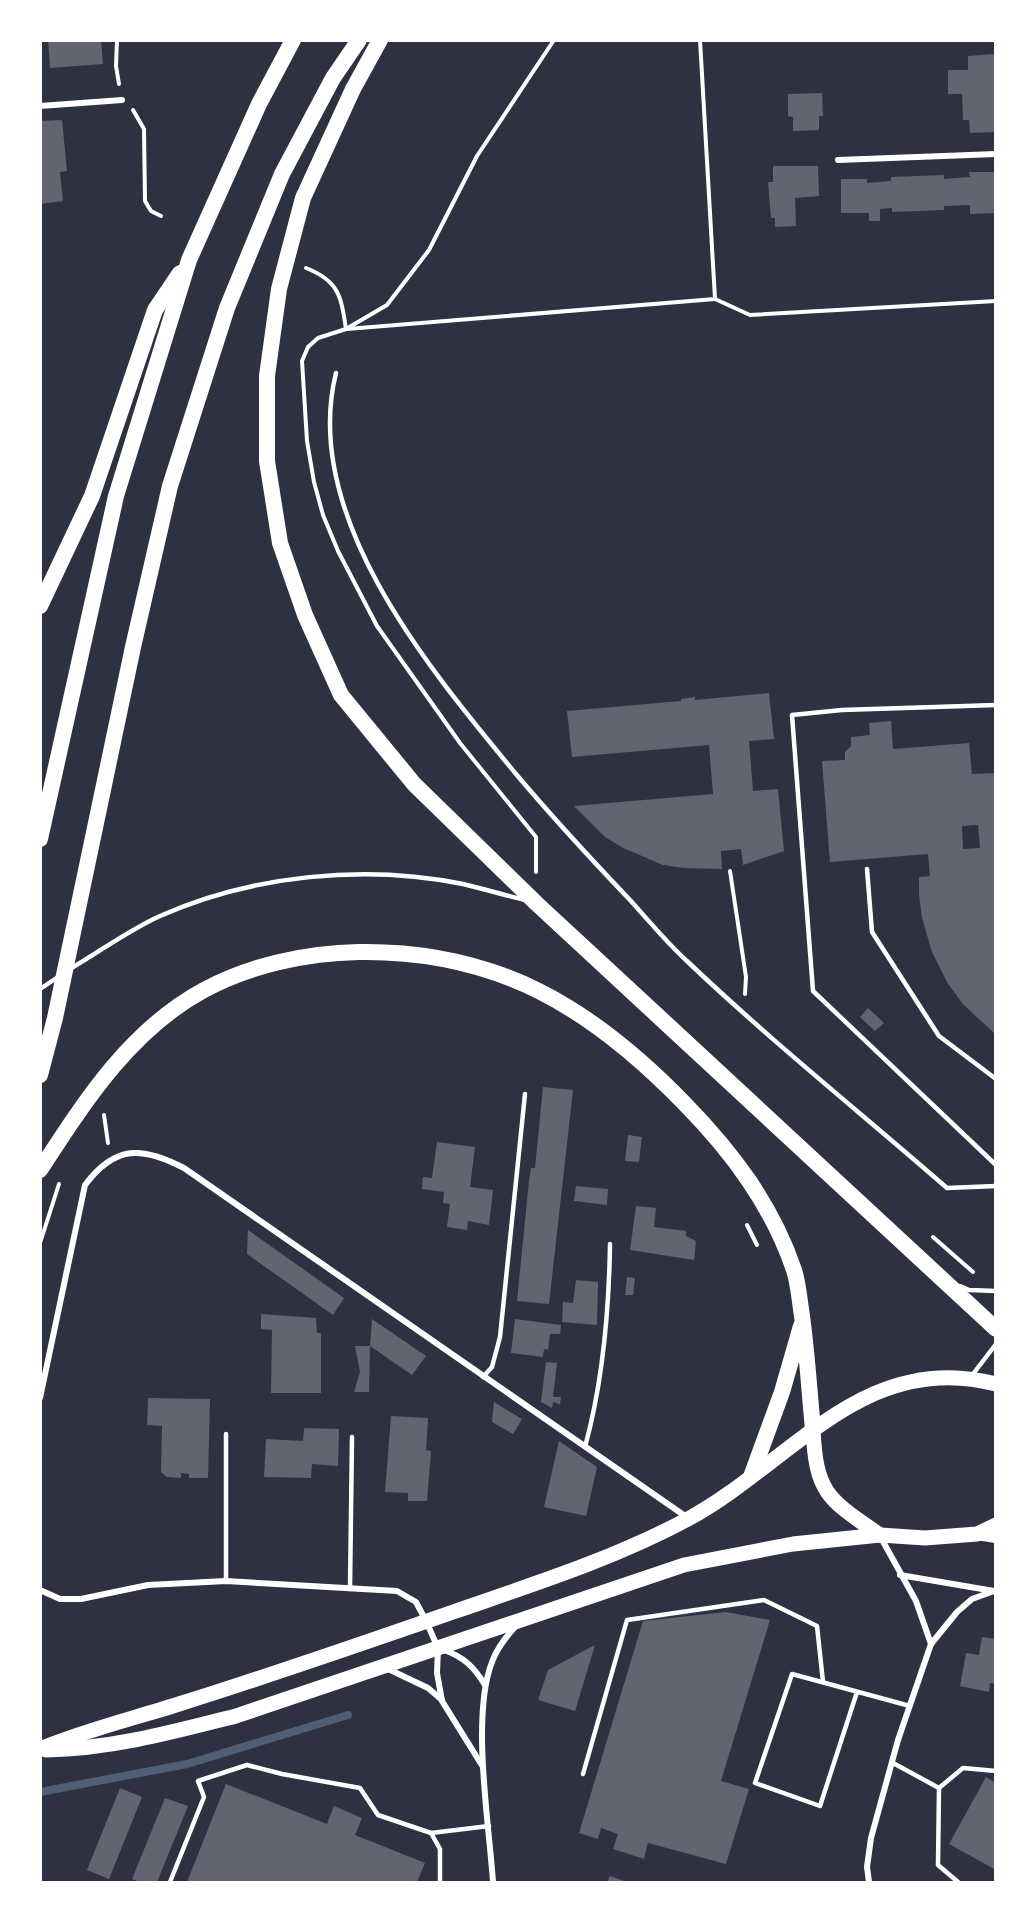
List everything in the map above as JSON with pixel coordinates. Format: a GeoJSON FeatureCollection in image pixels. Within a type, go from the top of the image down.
{"type":"FeatureCollection","features":[{"type":"Feature","properties":{"kind":"highway"},"geometry":{"type":"LineString","coordinates":[[40,839],[116,496],[189,260],[259,104],[293,40]]}},
{"type":"Feature","properties":{"kind":"highway"},"geometry":{"type":"LineString","coordinates":[[40,1074],[65,972],[133,647],[170,486],[227,308],[282,174],[333,78],[359,40]]}},
{"type":"Feature","properties":{"kind":"highway"},"geometry":{"type":"LineString","coordinates":[[380,40],[354,89],[303,198],[279,289],[267,376],[267,461],[280,543],[305,615],[341,695],[414,784],[536,903],[996,1329]]}},
{"type":"Feature","properties":{"kind":"highway"},"geometry":{"type":"LineString","coordinates":[[40,606],[92,496],[155,310],[189,260]]}},
{"type":"Feature","properties":{"kind":"highway"},"geometry":{"type":"LineString","coordinates":[[40,1170],[86,1099],[110,1068],[174,1009],[205,989],[263,967],[308,956],[381,952],[452,959],[494,972],[561,1002],[618,1040],[668,1086],[710,1130],[755,1188],[782,1238],[795,1273],[803,1320],[813,1429]]}},
{"type":"Feature","properties":{"kind":"highway"},"geometry":{"type":"LineString","coordinates":[[752,1474],[782,1392],[803,1320]]}},
{"type":"Feature","properties":{"kind":"main road"},"geometry":{"type":"LineString","coordinates":[[40,1750],[79,1733],[178,1705],[588,1563],[688,1519],[719,1500],[844,1407],[906,1382],[938,1377],[969,1378],[996,1384]]}},
{"type":"Feature","properties":{"kind":"main road"},"geometry":{"type":"LineString","coordinates":[[813,1429],[817,1472],[824,1489],[835,1503],[880,1535]]}},
{"type":"Feature","properties":{"kind":"main road"},"geometry":{"type":"LineString","coordinates":[[977,1534],[996,1525]]}},
{"type":"Feature","properties":{"kind":"main road"},"geometry":{"type":"LineString","coordinates":[[40,1750],[85,1749],[169,1734],[236,1716],[684,1565],[793,1544],[880,1535],[925,1538],[977,1534],[996,1537]]}},
{"type":"Feature","properties":{"kind":"street"},"geometry":{"type":"LineString","coordinates":[[40,106],[122,100]]}},
{"type":"Feature","properties":{"kind":"street"},"geometry":{"type":"LineString","coordinates":[[838,160],[996,154]]}},
{"type":"Feature","properties":{"kind":"street"},"geometry":{"type":"LineString","coordinates":[[40,1398],[85,1185],[98,1168],[114,1157],[137,1151],[161,1156],[184,1168],[688,1519]]}},
{"type":"Feature","properties":{"kind":"street"},"geometry":{"type":"LineString","coordinates":[[880,1535],[916,1601],[931,1644]]}},
{"type":"Feature","properties":{"kind":"street"},"geometry":{"type":"LineString","coordinates":[[900,1575],[995,1591]]}},
{"type":"Feature","properties":{"kind":"street"},"geometry":{"type":"LineString","coordinates":[[40,1590],[60,1599],[81,1599],[148,1585],[226,1581],[398,1591],[416,1602],[438,1648],[437,1673],[442,1701]]}},
{"type":"Feature","properties":{"kind":"street"},"geometry":{"type":"LineString","coordinates":[[869,1882],[867,1867],[871,1838],[931,1644],[957,1612],[972,1599],[995,1591]]}},
{"type":"Feature","properties":{"kind":"street"},"geometry":{"type":"LineString","coordinates":[[492,1882],[483,1767],[485,1685],[502,1642],[521,1620]]}},
{"type":"Feature","properties":{"kind":"street"},"geometry":{"type":"LineString","coordinates":[[438,1648],[460,1655],[474,1668],[485,1685]]}},
{"type":"Feature","properties":{"kind":"street"},"geometry":{"type":"LineString","coordinates":[[383,1667],[428,1688],[442,1701],[483,1767]]}},
{"type":"Feature","properties":{"kind":"lane"},"geometry":{"type":"LineString","coordinates":[[336,373],[331,394],[331,432],[334,471],[344,508],[375,579],[439,680],[556,822],[687,961],[947,1188],[996,1186]]}},
{"type":"Feature","properties":{"kind":"lane"},"geometry":{"type":"LineString","coordinates":[[996,705],[842,710],[792,715],[813,991],[996,1165]]}},
{"type":"Feature","properties":{"kind":"lane"},"geometry":{"type":"LineString","coordinates":[[867,869],[872,932],[939,1036],[996,1079]]}},
{"type":"Feature","properties":{"kind":"lane"},"geometry":{"type":"LineString","coordinates":[[40,989],[159,916],[251,885],[332,876],[388,875],[462,884],[536,903]]}},
{"type":"Feature","properties":{"kind":"lane"},"geometry":{"type":"LineString","coordinates":[[483,1377],[492,1367],[500,1337],[525,1094]]}},
{"type":"Feature","properties":{"kind":"lane"},"geometry":{"type":"LineString","coordinates":[[585,1447],[597,1397],[609,1293],[610,1244]]}},
{"type":"Feature","properties":{"kind":"lane"},"geometry":{"type":"LineString","coordinates":[[939,1277],[969,1290],[996,1292]]}},
{"type":"Feature","properties":{"kind":"lane"},"geometry":{"type":"LineString","coordinates":[[969,1378],[996,1344]]}},
{"type":"Feature","properties":{"kind":"lane"},"geometry":{"type":"LineString","coordinates":[[226,1434],[226,1581]]}},
{"type":"Feature","properties":{"kind":"lane"},"geometry":{"type":"LineString","coordinates":[[350,1588],[352,1437]]}},
{"type":"Feature","properties":{"kind":"lane"},"geometry":{"type":"LineString","coordinates":[[583,1774],[627,1620],[764,1600],[817,1626],[823,1682]]}},
{"type":"Feature","properties":{"kind":"lane"},"geometry":{"type":"LineString","coordinates":[[857,1692],[820,1806],[755,1783],[792,1674],[910,1706]]}},
{"type":"Feature","properties":{"kind":"lane"},"geometry":{"type":"LineString","coordinates":[[893,1763],[939,1788]]}},
{"type":"Feature","properties":{"kind":"lane"},"geometry":{"type":"LineString","coordinates":[[170,1882],[204,1797],[198,1781],[247,1765],[282,1774],[360,1788],[378,1815],[431,1833],[489,1826]]}},
{"type":"Feature","properties":{"kind":"lane"},"geometry":{"type":"LineString","coordinates":[[958,1882],[938,1864],[939,1788],[963,1768],[996,1771]]}},
{"type":"Feature","properties":{"kind":"lane"},"geometry":{"type":"LineString","coordinates":[[431,1833],[440,1849],[440,1882]]}},
{"type":"Feature","properties":{"kind":"path"},"geometry":{"type":"LineString","coordinates":[[117,40],[116,66],[122,100],[132,110],[144,129],[145,201],[151,211],[161,216]]}},
{"type":"Feature","properties":{"kind":"path"},"geometry":{"type":"LineString","coordinates":[[346,329],[387,305],[429,250],[477,156],[554,40]]}},
{"type":"Feature","properties":{"kind":"path"},"geometry":{"type":"LineString","coordinates":[[700,40],[716,299]]}},
{"type":"Feature","properties":{"kind":"path"},"geometry":{"type":"LineString","coordinates":[[298,265],[322,274],[335,286],[346,329]]}},
{"type":"Feature","properties":{"kind":"path"},"geometry":{"type":"LineString","coordinates":[[346,329],[716,299],[750,315],[996,301]]}},
{"type":"Feature","properties":{"kind":"path"},"geometry":{"type":"LineString","coordinates":[[730,871],[746,978],[745,1012]]}},
{"type":"Feature","properties":{"kind":"path"},"geometry":{"type":"LineString","coordinates":[[104,1111],[106,1137],[114,1157]]}},
{"type":"Feature","properties":{"kind":"path"},"geometry":{"type":"LineString","coordinates":[[40,1243],[61,1179]]}},
{"type":"Feature","properties":{"kind":"path"},"geometry":{"type":"LineString","coordinates":[[746,1223],[760,1252]]}},
{"type":"Feature","properties":{"kind":"building"},"geometry":{"type":"Polygon","coordinates":[[[48,40],[101,40],[103,64],[50,68],[48,40]]]}},
{"type":"Feature","properties":{"kind":"building"},"geometry":{"type":"Polygon","coordinates":[[[994,54],[995,132],[970,133],[969,120],[963,120],[962,94],[948,94],[948,70],[968,70],[968,56],[994,54]]]}},
{"type":"Feature","properties":{"kind":"building"},"geometry":{"type":"Polygon","coordinates":[[[822,93],[823,116],[819,116],[819,130],[793,131],[793,117],[788,116],[788,94],[822,93]]]}},
{"type":"Feature","properties":{"kind":"building"},"geometry":{"type":"Polygon","coordinates":[[[62,120],[67,171],[60,172],[63,201],[40,204],[40,121],[62,120]]]}},
{"type":"Feature","properties":{"kind":"building"},"geometry":{"type":"Polygon","coordinates":[[[773,166],[818,166],[819,196],[795,198],[796,226],[775,227],[775,218],[771,218],[768,182],[773,182],[773,166]]]}},
{"type":"Feature","properties":{"kind":"building"},"geometry":{"type":"Polygon","coordinates":[[[969,172],[996,172],[996,213],[970,214],[970,205],[944,206],[944,210],[892,212],[892,208],[880,209],[880,221],[869,221],[869,213],[841,213],[841,179],[867,179],[867,183],[891,181],[891,177],[944,175],[944,179],[970,177],[969,172]]]}},
{"type":"Feature","properties":{"kind":"building"},"geometry":{"type":"Polygon","coordinates":[[[769,693],[774,739],[749,741],[753,791],[778,789],[784,851],[743,865],[741,849],[721,851],[722,869],[663,865],[623,848],[605,837],[574,806],[713,794],[709,745],[572,757],[567,711],[681,701],[681,699],[695,697],[695,700],[769,693]]]}},
{"type":"Feature","properties":{"kind":"building"},"geometry":{"type":"Polygon","coordinates":[[[891,721],[893,749],[969,743],[972,774],[996,773],[996,1035],[963,1004],[948,984],[932,952],[922,918],[919,894],[919,877],[930,876],[928,854],[830,862],[822,761],[845,760],[845,752],[851,746],[851,737],[870,735],[869,723],[891,721]],[[978,825],[962,826],[963,849],[980,848],[978,825]]]}},
{"type":"Feature","properties":{"kind":"building"},"geometry":{"type":"Polygon","coordinates":[[[868,1008],[884,1023],[875,1031],[860,1017],[868,1008]]]}},
{"type":"Feature","properties":{"kind":"building"},"geometry":{"type":"Polygon","coordinates":[[[543,1087],[573,1090],[549,1304],[517,1301],[529,1181],[531,1168],[535,1168],[543,1087]]]}},
{"type":"Feature","properties":{"kind":"building"},"geometry":{"type":"Polygon","coordinates":[[[628,1135],[642,1137],[639,1162],[625,1161],[628,1135]]]}},
{"type":"Feature","properties":{"kind":"building"},"geometry":{"type":"Polygon","coordinates":[[[437,1142],[475,1147],[470,1187],[493,1190],[489,1225],[468,1221],[467,1230],[447,1227],[450,1204],[443,1203],[444,1192],[422,1189],[423,1177],[432,1178],[437,1142]]]}},
{"type":"Feature","properties":{"kind":"building"},"geometry":{"type":"Polygon","coordinates":[[[576,1186],[608,1189],[607,1205],[574,1201],[576,1186]]]}},
{"type":"Feature","properties":{"kind":"building"},"geometry":{"type":"Polygon","coordinates":[[[636,1206],[656,1208],[654,1227],[686,1231],[686,1236],[696,1241],[694,1260],[630,1250],[636,1206]]]}},
{"type":"Feature","properties":{"kind":"building"},"geometry":{"type":"Polygon","coordinates":[[[248,1230],[344,1298],[333,1315],[247,1254],[248,1230]]]}},
{"type":"Feature","properties":{"kind":"building"},"geometry":{"type":"Polygon","coordinates":[[[627,1277],[635,1278],[633,1295],[625,1295],[627,1277]]]}},
{"type":"Feature","properties":{"kind":"building"},"geometry":{"type":"Polygon","coordinates":[[[576,1280],[598,1282],[597,1325],[562,1322],[563,1302],[573,1303],[576,1280]]]}},
{"type":"Feature","properties":{"kind":"building"},"geometry":{"type":"Polygon","coordinates":[[[261,1314],[316,1318],[317,1333],[321,1333],[321,1393],[271,1393],[272,1330],[261,1329],[261,1314]]]}},
{"type":"Feature","properties":{"kind":"building"},"geometry":{"type":"Polygon","coordinates":[[[372,1319],[426,1356],[412,1375],[370,1346],[372,1319]]]}},
{"type":"Feature","properties":{"kind":"building"},"geometry":{"type":"Polygon","coordinates":[[[515,1319],[561,1325],[560,1334],[550,1334],[548,1350],[544,1349],[543,1357],[511,1353],[515,1319]]]}},
{"type":"Feature","properties":{"kind":"building"},"geometry":{"type":"Polygon","coordinates":[[[355,1346],[370,1346],[369,1392],[354,1392],[360,1372],[355,1346]]]}},
{"type":"Feature","properties":{"kind":"building"},"geometry":{"type":"Polygon","coordinates":[[[546,1362],[557,1363],[553,1397],[561,1397],[560,1404],[553,1402],[552,1408],[541,1402],[546,1362]]]}},
{"type":"Feature","properties":{"kind":"building"},"geometry":{"type":"Polygon","coordinates":[[[148,1398],[210,1399],[208,1478],[189,1478],[189,1474],[181,1473],[181,1478],[167,1477],[161,1472],[162,1426],[147,1425],[148,1398]]]}},
{"type":"Feature","properties":{"kind":"building"},"geometry":{"type":"Polygon","coordinates":[[[494,1402],[522,1419],[513,1434],[492,1422],[494,1402]]]}},
{"type":"Feature","properties":{"kind":"building"},"geometry":{"type":"Polygon","coordinates":[[[391,1416],[428,1418],[426,1450],[431,1451],[427,1501],[408,1501],[408,1493],[385,1492],[391,1416]]]}},
{"type":"Feature","properties":{"kind":"building"},"geometry":{"type":"Polygon","coordinates":[[[304,1428],[339,1429],[338,1466],[312,1464],[311,1478],[264,1477],[266,1439],[303,1441],[304,1428]]]}},
{"type":"Feature","properties":{"kind":"building"},"geometry":{"type":"Polygon","coordinates":[[[559,1441],[597,1467],[586,1516],[544,1507],[559,1441]]]}},
{"type":"Feature","properties":{"kind":"building"},"geometry":{"type":"Polygon","coordinates":[[[726,1612],[770,1620],[721,1781],[749,1789],[726,1864],[648,1843],[644,1859],[613,1849],[618,1834],[601,1828],[598,1839],[579,1833],[643,1621],[726,1612]]]}},
{"type":"Feature","properties":{"kind":"building"},"geometry":{"type":"Polygon","coordinates":[[[982,1637],[996,1639],[996,1684],[990,1683],[989,1692],[960,1686],[966,1653],[979,1655],[982,1637]]]}},
{"type":"Feature","properties":{"kind":"building"},"geometry":{"type":"Polygon","coordinates":[[[595,1645],[575,1711],[538,1700],[548,1670],[595,1645]]]}},
{"type":"Feature","properties":{"kind":"building"},"geometry":{"type":"Polygon","coordinates":[[[986,1777],[996,1783],[996,1870],[949,1844],[986,1777]]]}},
{"type":"Feature","properties":{"kind":"building"},"geometry":{"type":"Polygon","coordinates":[[[226,1784],[327,1824],[334,1806],[362,1818],[355,1835],[425,1863],[417,1882],[187,1882],[226,1784]]]}},
{"type":"Feature","properties":{"kind":"building"},"geometry":{"type":"Polygon","coordinates":[[[120,1788],[142,1797],[109,1879],[87,1870],[120,1788]]]}},
{"type":"Feature","properties":{"kind":"building"},"geometry":{"type":"Polygon","coordinates":[[[165,1798],[188,1806],[157,1882],[140,1882],[132,1879],[165,1798]]]}},
{"type":"Feature","properties":{"kind":"building"},"geometry":{"type":"Polygon","coordinates":[[[610,1876],[627,1882],[607,1882],[610,1876]]]}},
{"type":"Feature","properties":{"kind":"waterway"},"geometry":{"type":"LineString","coordinates":[[40,1792],[187,1764],[348,1715]]}}]}
